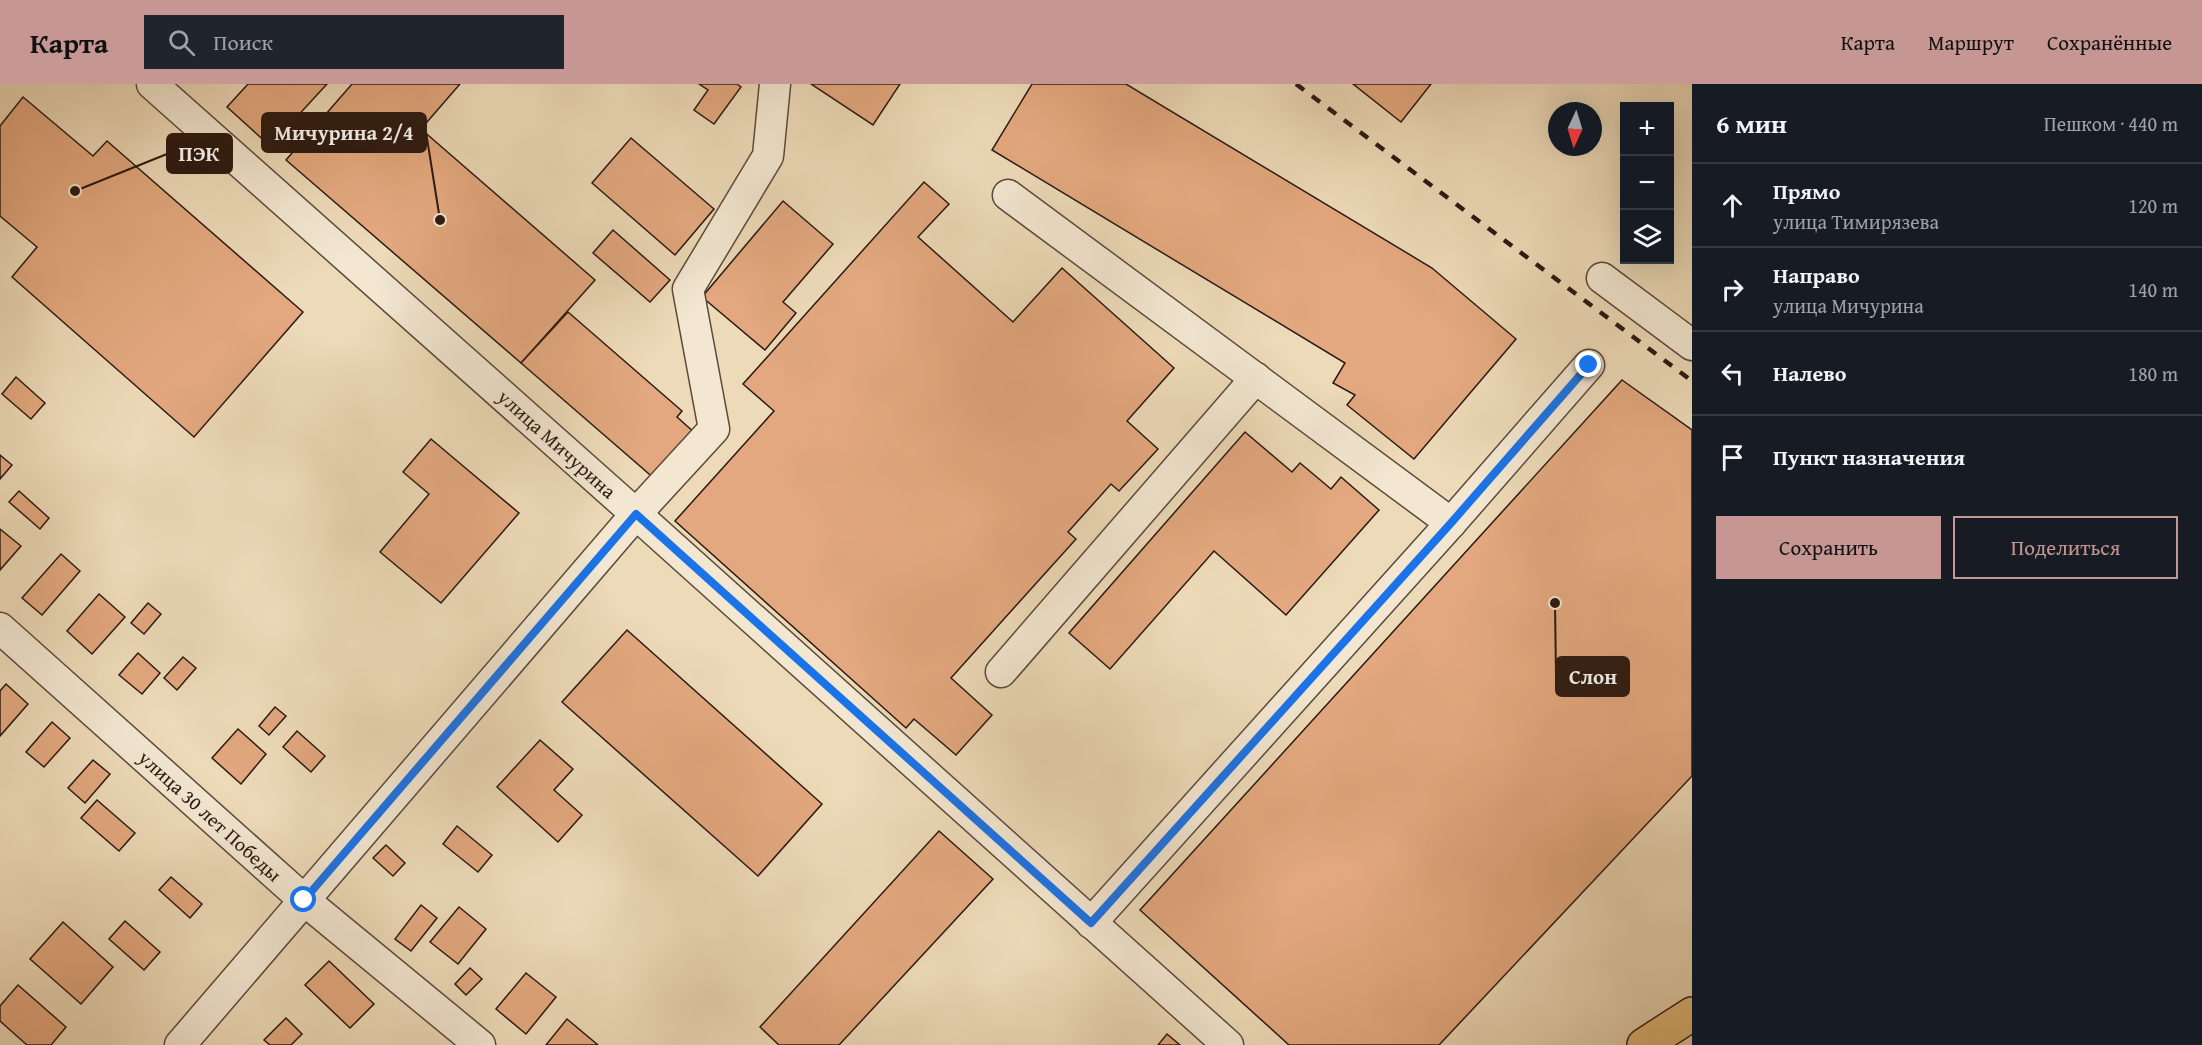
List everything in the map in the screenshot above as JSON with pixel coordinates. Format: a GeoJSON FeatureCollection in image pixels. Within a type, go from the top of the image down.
{"type":"FeatureCollection","features":[{"type":"Feature","properties":{"kind":"main road"},"geometry":{"type":"LineString","coordinates":[[1644,1045],[1692,1014]]}},
{"type":"Feature","properties":{"kind":"street","name":"улица Мичурина"},"geometry":{"type":"LineString","coordinates":[[152,84],[1228,1045]]}},
{"type":"Feature","properties":{"kind":"street"},"geometry":{"type":"LineString","coordinates":[[180,1045],[636,514],[714,429],[687,289],[768,156],[775,84]]}},
{"type":"Feature","properties":{"kind":"street"},"geometry":{"type":"LineString","coordinates":[[1008,195],[1451,523]]}},
{"type":"Feature","properties":{"kind":"street"},"geometry":{"type":"LineString","coordinates":[[1602,278],[1692,345]]}},
{"type":"Feature","properties":{"kind":"street"},"geometry":{"type":"LineString","coordinates":[[1091,923],[1451,523],[1589,365]]}},
{"type":"Feature","properties":{"kind":"street"},"geometry":{"type":"LineString","coordinates":[[1001,672],[1256,378]]}},
{"type":"Feature","properties":{"kind":"street","name":"улица 30 лет Победы"},"geometry":{"type":"LineString","coordinates":[[0,628],[304,900],[480,1045]]}},
{"type":"Feature","properties":{"kind":"building"},"geometry":{"type":"Polygon","coordinates":[[[248,84],[327,84],[270,146],[227,107],[248,84]]]}},
{"type":"Feature","properties":{"kind":"building"},"geometry":{"type":"Polygon","coordinates":[[[352,84],[460,84],[421,129],[595,280],[521,363],[286,160],[352,84]]]}},
{"type":"Feature","properties":{"kind":"building"},"geometry":{"type":"Polygon","coordinates":[[[699,84],[737,84],[741,87],[714,124],[694,110],[708,90],[699,84]]]}},
{"type":"Feature","properties":{"kind":"building"},"geometry":{"type":"Polygon","coordinates":[[[811,84],[900,84],[873,125],[811,84]]]}},
{"type":"Feature","properties":{"kind":"building"},"geometry":{"type":"Polygon","coordinates":[[[1032,84],[1126,84],[1432,268],[1516,339],[1414,459],[1347,405],[1355,395],[1333,383],[1345,363],[992,150],[1032,84]]]}},
{"type":"Feature","properties":{"kind":"building"},"geometry":{"type":"Polygon","coordinates":[[[1353,84],[1431,84],[1401,122],[1353,84]]]}},
{"type":"Feature","properties":{"kind":"building"},"geometry":{"type":"Polygon","coordinates":[[[23,97],[93,156],[107,141],[303,312],[194,437],[12,277],[37,247],[0,216],[0,126],[23,97]]]}},
{"type":"Feature","properties":{"kind":"building"},"geometry":{"type":"Polygon","coordinates":[[[631,138],[714,209],[675,255],[592,183],[631,138]]]}},
{"type":"Feature","properties":{"kind":"building"},"geometry":{"type":"Polygon","coordinates":[[[924,182],[949,204],[918,237],[1013,322],[1062,268],[1174,368],[1127,421],[1158,449],[1119,491],[1111,484],[1068,532],[1076,539],[951,678],[992,715],[956,755],[914,719],[906,728],[675,521],[774,411],[743,384],[924,182]]]}},
{"type":"Feature","properties":{"kind":"building"},"geometry":{"type":"Polygon","coordinates":[[[783,201],[833,244],[783,302],[796,313],[765,350],[702,297],[783,201]]]}},
{"type":"Feature","properties":{"kind":"building"},"geometry":{"type":"Polygon","coordinates":[[[613,230],[670,280],[650,302],[593,253],[613,230]]]}},
{"type":"Feature","properties":{"kind":"building"},"geometry":{"type":"Polygon","coordinates":[[[568,312],[682,411],[677,417],[696,434],[656,480],[521,363],[568,312]]]}},
{"type":"Feature","properties":{"kind":"building"},"geometry":{"type":"Polygon","coordinates":[[[16,377],[45,403],[31,419],[2,394],[16,377]]]}},
{"type":"Feature","properties":{"kind":"building"},"geometry":{"type":"Polygon","coordinates":[[[1622,380],[1692,430],[1692,776],[1439,1045],[1289,1045],[1140,910],[1622,380]]]}},
{"type":"Feature","properties":{"kind":"building"},"geometry":{"type":"Polygon","coordinates":[[[1245,432],[1292,472],[1300,463],[1331,489],[1341,477],[1379,510],[1286,615],[1214,551],[1110,669],[1069,633],[1245,432]]]}},
{"type":"Feature","properties":{"kind":"building"},"geometry":{"type":"Polygon","coordinates":[[[431,439],[519,513],[441,603],[380,552],[429,494],[403,472],[431,439]]]}},
{"type":"Feature","properties":{"kind":"building"},"geometry":{"type":"Polygon","coordinates":[[[0,455],[12,465],[0,479],[0,455]]]}},
{"type":"Feature","properties":{"kind":"building"},"geometry":{"type":"Polygon","coordinates":[[[19,491],[49,518],[40,529],[9,502],[19,491]]]}},
{"type":"Feature","properties":{"kind":"building"},"geometry":{"type":"Polygon","coordinates":[[[0,529],[21,546],[0,570],[0,529]]]}},
{"type":"Feature","properties":{"kind":"building"},"geometry":{"type":"Polygon","coordinates":[[[61,554],[80,571],[42,615],[22,598],[61,554]]]}},
{"type":"Feature","properties":{"kind":"building"},"geometry":{"type":"Polygon","coordinates":[[[99,594],[125,617],[92,654],[67,631],[99,594]]]}},
{"type":"Feature","properties":{"kind":"building"},"geometry":{"type":"Polygon","coordinates":[[[148,603],[161,614],[144,634],[131,623],[148,603]]]}},
{"type":"Feature","properties":{"kind":"building"},"geometry":{"type":"Polygon","coordinates":[[[627,630],[822,804],[758,876],[562,702],[627,630]]]}},
{"type":"Feature","properties":{"kind":"building"},"geometry":{"type":"Polygon","coordinates":[[[138,653],[160,673],[142,694],[119,675],[138,653]]]}},
{"type":"Feature","properties":{"kind":"building"},"geometry":{"type":"Polygon","coordinates":[[[183,657],[196,668],[177,690],[164,678],[183,657]]]}},
{"type":"Feature","properties":{"kind":"building"},"geometry":{"type":"Polygon","coordinates":[[[6,684],[28,704],[0,736],[0,691],[6,684]]]}},
{"type":"Feature","properties":{"kind":"building"},"geometry":{"type":"Polygon","coordinates":[[[275,707],[286,716],[269,735],[259,726],[275,707]]]}},
{"type":"Feature","properties":{"kind":"building"},"geometry":{"type":"Polygon","coordinates":[[[52,722],[70,738],[44,767],[26,752],[52,722]]]}},
{"type":"Feature","properties":{"kind":"building"},"geometry":{"type":"Polygon","coordinates":[[[238,729],[266,754],[241,784],[212,758],[238,729]]]}},
{"type":"Feature","properties":{"kind":"building"},"geometry":{"type":"Polygon","coordinates":[[[297,731],[325,756],[311,772],[283,747],[297,731]]]}},
{"type":"Feature","properties":{"kind":"building"},"geometry":{"type":"Polygon","coordinates":[[[540,740],[573,769],[554,790],[582,815],[558,842],[497,787],[540,740]]]}},
{"type":"Feature","properties":{"kind":"building"},"geometry":{"type":"Polygon","coordinates":[[[93,760],[110,774],[85,803],[68,788],[93,760]]]}},
{"type":"Feature","properties":{"kind":"building"},"geometry":{"type":"Polygon","coordinates":[[[97,800],[135,833],[119,851],[81,818],[97,800]]]}},
{"type":"Feature","properties":{"kind":"building"},"geometry":{"type":"Polygon","coordinates":[[[457,826],[492,855],[478,872],[443,844],[457,826]]]}},
{"type":"Feature","properties":{"kind":"building"},"geometry":{"type":"Polygon","coordinates":[[[939,831],[993,879],[839,1045],[779,1045],[760,1027],[939,831]]]}},
{"type":"Feature","properties":{"kind":"building"},"geometry":{"type":"Polygon","coordinates":[[[386,845],[405,863],[393,876],[373,858],[386,845]]]}},
{"type":"Feature","properties":{"kind":"building"},"geometry":{"type":"Polygon","coordinates":[[[171,877],[202,904],[190,918],[159,890],[171,877]]]}},
{"type":"Feature","properties":{"kind":"building"},"geometry":{"type":"Polygon","coordinates":[[[421,905],[437,918],[411,951],[395,939],[421,905]]]}},
{"type":"Feature","properties":{"kind":"building"},"geometry":{"type":"Polygon","coordinates":[[[459,907],[486,929],[458,964],[430,942],[459,907]]]}},
{"type":"Feature","properties":{"kind":"building"},"geometry":{"type":"Polygon","coordinates":[[[125,921],[160,952],[144,970],[109,939],[125,921]]]}},
{"type":"Feature","properties":{"kind":"building"},"geometry":{"type":"Polygon","coordinates":[[[63,922],[113,967],[81,1004],[30,959],[63,922]]]}},
{"type":"Feature","properties":{"kind":"building"},"geometry":{"type":"Polygon","coordinates":[[[329,961],[374,1004],[350,1028],[305,985],[329,961]]]}},
{"type":"Feature","properties":{"kind":"building"},"geometry":{"type":"Polygon","coordinates":[[[470,968],[482,979],[466,995],[455,984],[470,968]]]}},
{"type":"Feature","properties":{"kind":"building"},"geometry":{"type":"Polygon","coordinates":[[[526,973],[556,997],[526,1034],[496,1009],[526,973]]]}},
{"type":"Feature","properties":{"kind":"building"},"geometry":{"type":"Polygon","coordinates":[[[18,985],[66,1027],[51,1045],[27,1045],[0,1021],[0,1006],[18,985]]]}},
{"type":"Feature","properties":{"kind":"building"},"geometry":{"type":"Polygon","coordinates":[[[286,1018],[302,1034],[291,1045],[270,1045],[264,1040],[286,1018]]]}},
{"type":"Feature","properties":{"kind":"building"},"geometry":{"type":"Polygon","coordinates":[[[567,1019],[598,1045],[546,1045],[567,1019]]]}},
{"type":"Feature","properties":{"kind":"building"},"geometry":{"type":"Polygon","coordinates":[[[1167,1034],[1180,1045],[1158,1045],[1167,1034]]]}},
{"type":"Feature","properties":{"kind":"railway"},"geometry":{"type":"LineString","coordinates":[[1296,84],[1692,381]]}},
{"type":"Feature","properties":{"kind":"place","name":"ПЭК"},"geometry":{"type":"Point","coordinates":[75,191]}},
{"type":"Feature","properties":{"kind":"place","name":"Мичурина 2/4"},"geometry":{"type":"Point","coordinates":[440,220]}},
{"type":"Feature","properties":{"kind":"place","name":"Слон"},"geometry":{"type":"Point","coordinates":[1555,603]}},
{"type":"Feature","properties":{"kind":"route"},"geometry":{"type":"LineString","coordinates":[[304,900],[636,514],[1091,923],[1451,523],[1589,365]]}}]}
